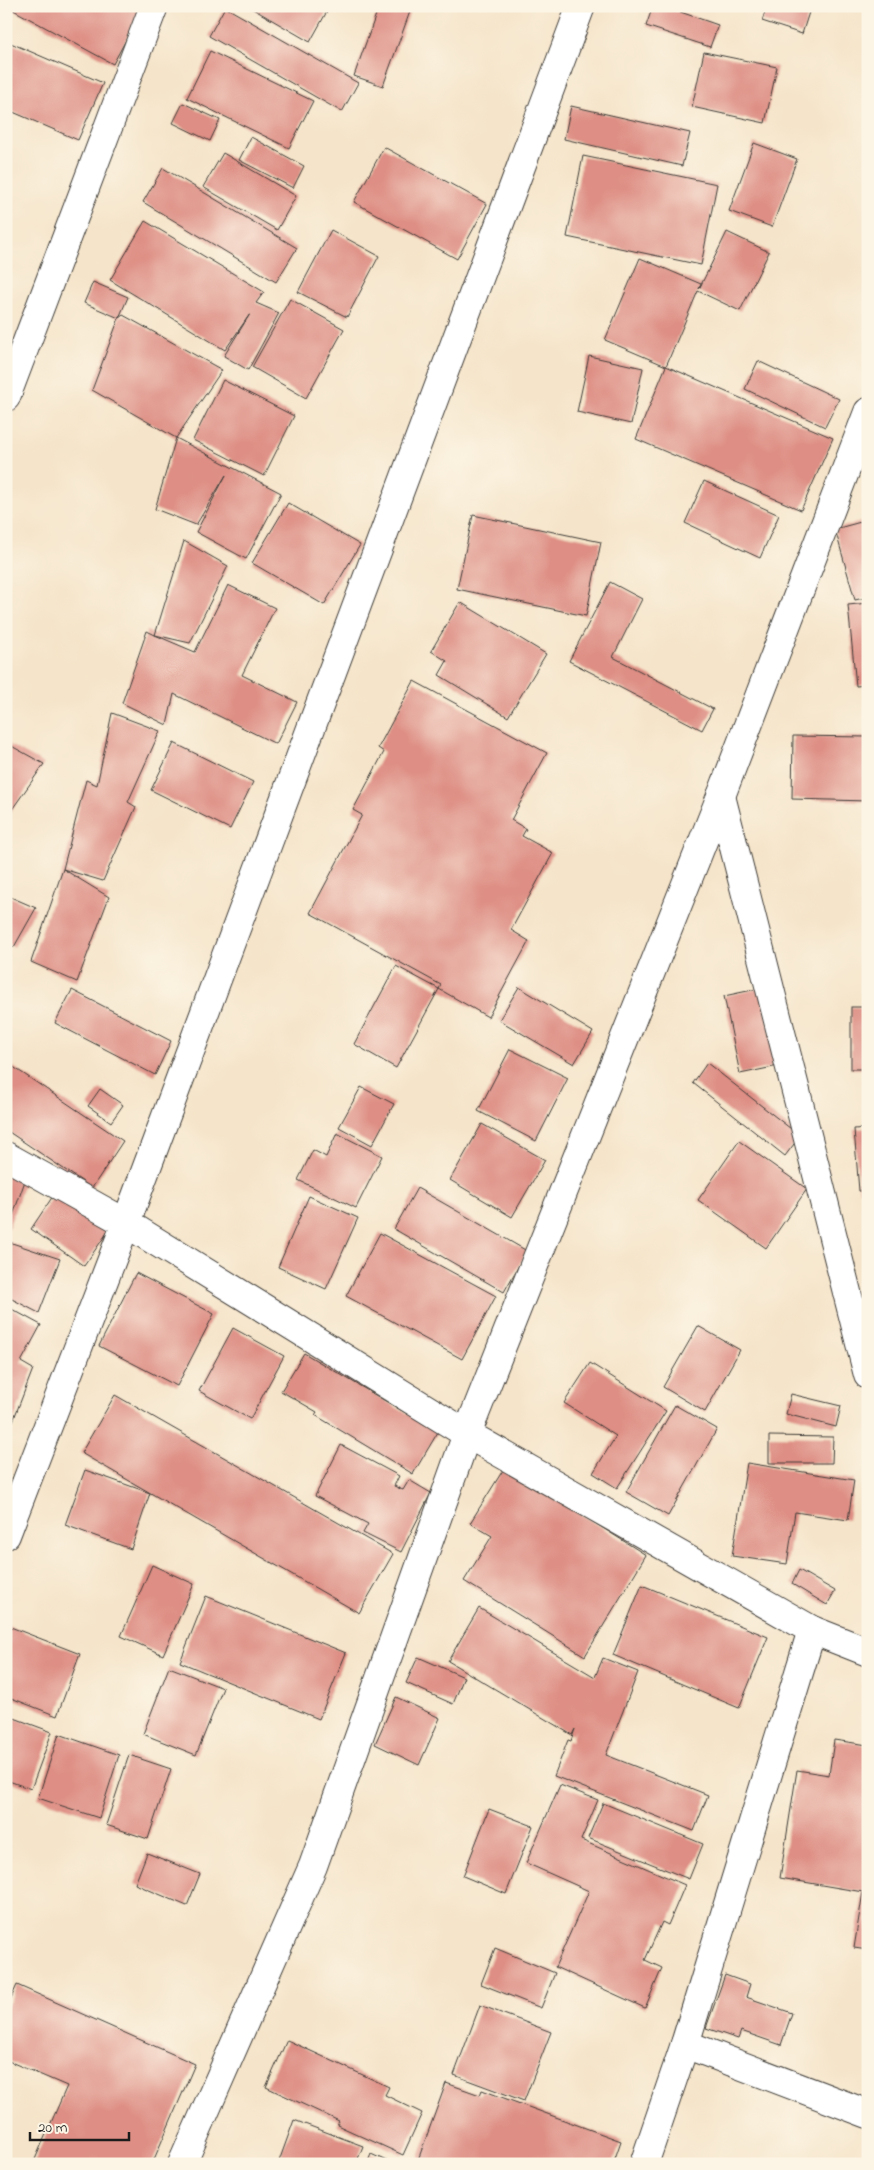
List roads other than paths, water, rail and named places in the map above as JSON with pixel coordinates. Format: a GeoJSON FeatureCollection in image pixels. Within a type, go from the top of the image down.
{"type":"FeatureCollection","features":[{"type":"Feature","properties":{"kind":"street"},"geometry":{"type":"LineString","coordinates":[[6,397],[154,6]]}},
{"type":"Feature","properties":{"kind":"street"},"geometry":{"type":"LineString","coordinates":[[6,1534],[126,1223],[582,6]]}},
{"type":"Feature","properties":{"kind":"street"},"geometry":{"type":"LineString","coordinates":[[182,2164],[313,1866],[467,1434],[721,796],[868,412]]}},
{"type":"Feature","properties":{"kind":"street"},"geometry":{"type":"LineString","coordinates":[[721,796],[868,1375]]}},
{"type":"Feature","properties":{"kind":"street"},"geometry":{"type":"LineString","coordinates":[[6,1156],[126,1223],[467,1434],[812,1630],[868,1652]]}},
{"type":"Feature","properties":{"kind":"street"},"geometry":{"type":"LineString","coordinates":[[644,2164],[685,2044],[812,1630]]}},
{"type":"Feature","properties":{"kind":"street"},"geometry":{"type":"LineString","coordinates":[[685,2044],[868,2114]]}}]}
